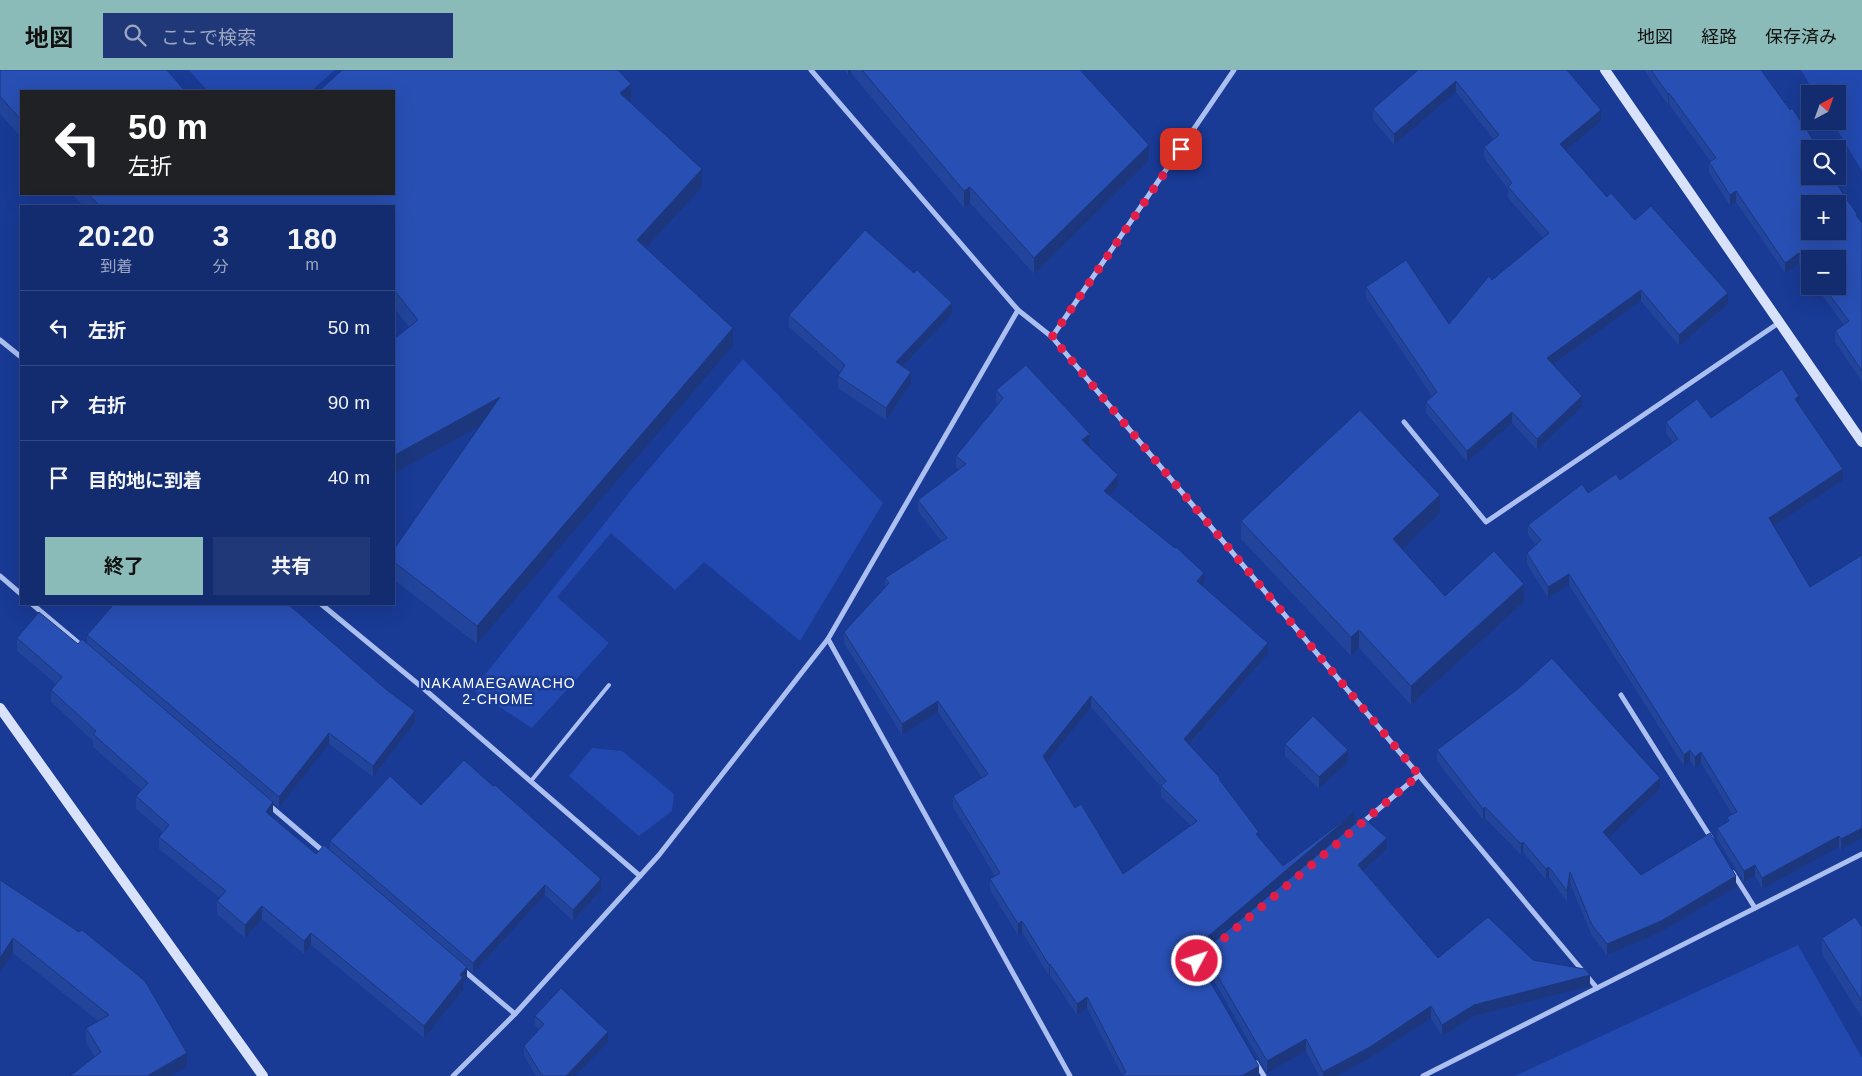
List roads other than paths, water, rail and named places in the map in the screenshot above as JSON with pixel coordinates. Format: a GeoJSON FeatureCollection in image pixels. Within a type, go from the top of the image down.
{"type":"FeatureCollection","features":[{"type":"Feature","properties":{"kind":"street"},"geometry":{"type":"LineString","coordinates":[[811,70],[1018,310],[1052,337],[1597,988]]}},
{"type":"Feature","properties":{"kind":"street"},"geometry":{"type":"LineString","coordinates":[[1052,337],[1234,70]]}},
{"type":"Feature","properties":{"kind":"street"},"geometry":{"type":"LineString","coordinates":[[1606,70],[1862,442]]}},
{"type":"Feature","properties":{"kind":"street"},"geometry":{"type":"LineString","coordinates":[[453,1076],[515,1014],[659,855],[828,639],[1018,310]]}},
{"type":"Feature","properties":{"kind":"street"},"geometry":{"type":"LineString","coordinates":[[1404,422],[1486,522],[1780,322]]}},
{"type":"Feature","properties":{"kind":"street"},"geometry":{"type":"LineString","coordinates":[[0,340],[20,356]]}},
{"type":"Feature","properties":{"kind":"street"},"geometry":{"type":"LineString","coordinates":[[0,576],[20,593]]}},
{"type":"Feature","properties":{"kind":"street"},"geometry":{"type":"LineString","coordinates":[[33,605],[85,649]]}},
{"type":"Feature","properties":{"kind":"street"},"geometry":{"type":"LineString","coordinates":[[322,605],[531,781],[640,876]]}},
{"type":"Feature","properties":{"kind":"street"},"geometry":{"type":"LineString","coordinates":[[828,639],[1070,1076]]}},
{"type":"Feature","properties":{"kind":"street"},"geometry":{"type":"LineString","coordinates":[[1621,695],[1714,843]]}},
{"type":"Feature","properties":{"kind":"street"},"geometry":{"type":"LineString","coordinates":[[0,708],[263,1076]]}},
{"type":"Feature","properties":{"kind":"street"},"geometry":{"type":"LineString","coordinates":[[1358,826],[1419,775]]}},
{"type":"Feature","properties":{"kind":"street"},"geometry":{"type":"LineString","coordinates":[[266,802],[326,854]]}},
{"type":"Feature","properties":{"kind":"street"},"geometry":{"type":"LineString","coordinates":[[1423,1076],[1862,854]]}},
{"type":"Feature","properties":{"kind":"street"},"geometry":{"type":"LineString","coordinates":[[1729,867],[1755,908]]}},
{"type":"Feature","properties":{"kind":"street"},"geometry":{"type":"LineString","coordinates":[[1202,969],[1197,961],[1212,948]]}},
{"type":"Feature","properties":{"kind":"street"},"geometry":{"type":"LineString","coordinates":[[455,963],[515,1014]]}},
{"type":"Feature","properties":{"kind":"street"},"geometry":{"type":"LineString","coordinates":[[1254,1060],[1264,1076]]}},
{"type":"Feature","properties":{"kind":"lane"},"geometry":{"type":"LineString","coordinates":[[531,781],[609,685]]}},
{"type":"Feature","properties":{"kind":"district","name":"NAKAMAEGAWACHO 2-CHOME"},"geometry":{"type":"Point","coordinates":[498,692]}}]}
